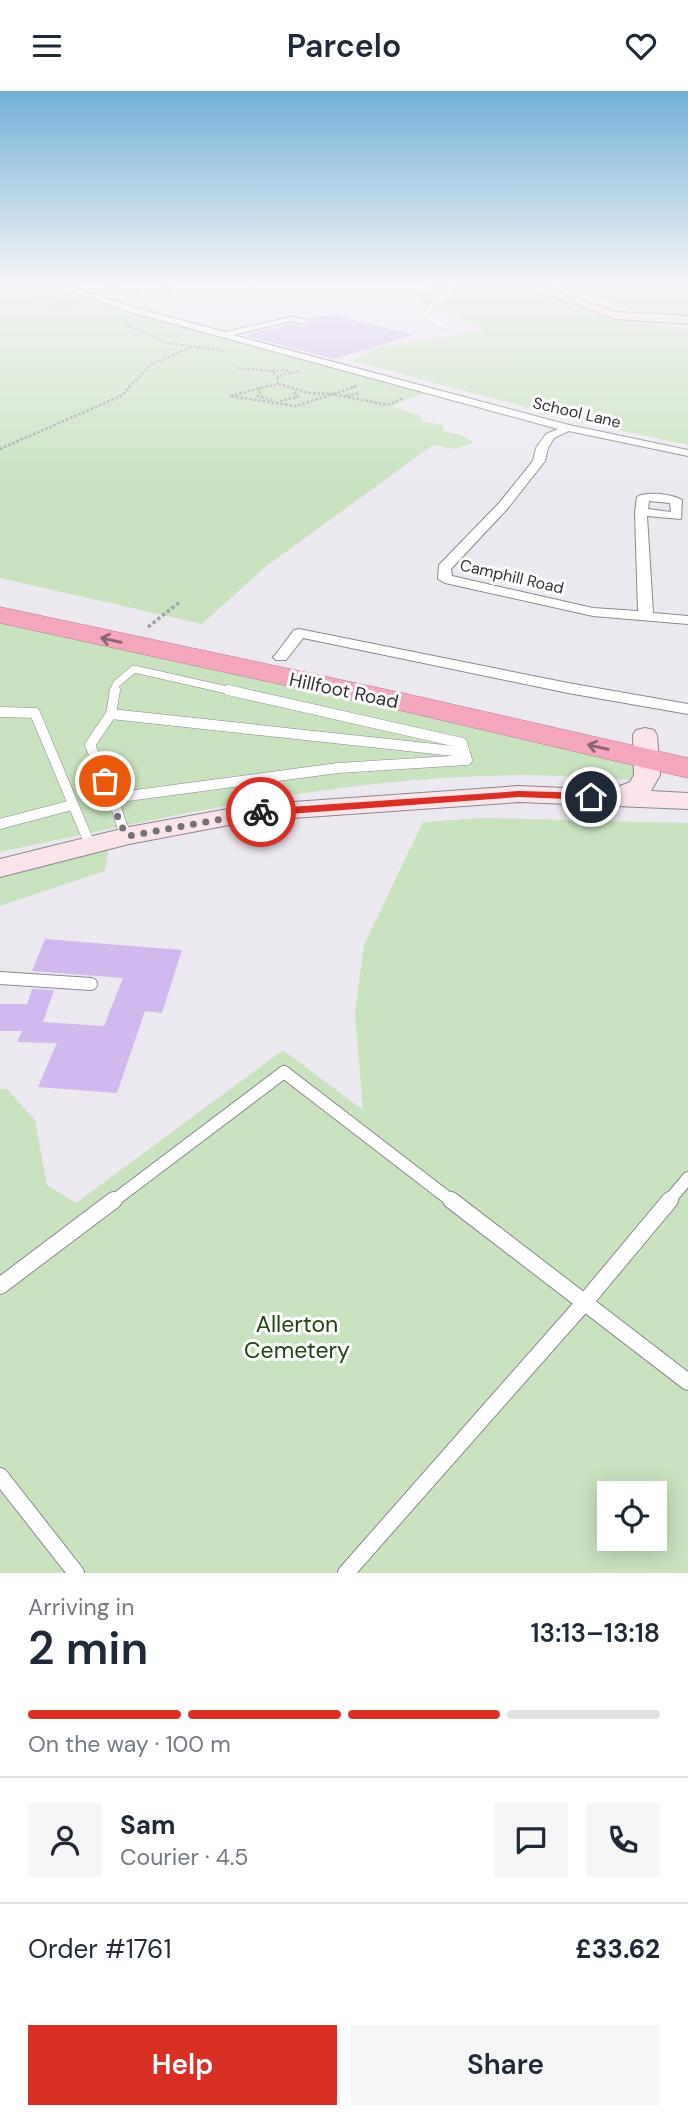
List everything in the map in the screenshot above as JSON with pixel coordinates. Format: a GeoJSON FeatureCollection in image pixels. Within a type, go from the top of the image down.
{"type":"FeatureCollection","features":[{"type":"Feature","properties":{"kind":"highway","name":"Hillfoot Road"},"geometry":{"type":"LineString","coordinates":[[0,594],[281,657],[393,677],[645,747],[688,768]]}},
{"type":"Feature","properties":{"kind":"highway","name":"Hillfoot Road"},"geometry":{"type":"LineString","coordinates":[[0,615],[407,703],[645,747],[688,744]]}},
{"type":"Feature","properties":{"kind":"street","name":"School Lane"},"geometry":{"type":"LineString","coordinates":[[295,353],[568,428],[688,453]]}},
{"type":"Feature","properties":{"kind":"street","name":"Camphill Road"},"geometry":{"type":"LineString","coordinates":[[568,428],[550,436],[542,448],[539,461],[513,494],[444,568],[445,579],[593,612],[688,621]]}},
{"type":"Feature","properties":{"kind":"street"},"geometry":{"type":"LineString","coordinates":[[641,512],[646,617]]}},
{"type":"Feature","properties":{"kind":"street","name":"Hillfoot Road"},"geometry":{"type":"LineString","coordinates":[[281,657],[299,633],[568,688],[688,709]]}},
{"type":"Feature","properties":{"kind":"street"},"geometry":{"type":"LineString","coordinates":[[615,797],[641,787],[647,775],[645,747]]}},
{"type":"Feature","properties":{"kind":"street"},"geometry":{"type":"LineString","coordinates":[[0,868],[129,836],[250,813],[519,794],[688,801]]}},
{"type":"Feature","properties":{"kind":"lane"},"geometry":{"type":"LineString","coordinates":[[113,798],[338,768],[467,761],[462,743],[134,669],[116,684],[111,714],[90,745],[113,798],[121,826],[129,836]]}},
{"type":"Feature","properties":{"kind":"lane"},"geometry":{"type":"LineString","coordinates":[[0,712],[35,713],[91,847]]}},
{"type":"Feature","properties":{"kind":"lane"},"geometry":{"type":"LineString","coordinates":[[111,714],[463,752]]}},
{"type":"Feature","properties":{"kind":"lane"},"geometry":{"type":"LineString","coordinates":[[0,824],[72,805]]}},
{"type":"Feature","properties":{"kind":"lane"},"geometry":{"type":"LineString","coordinates":[[0,978],[91,984]]}},
{"type":"Feature","properties":{"kind":"lane"},"geometry":{"type":"LineString","coordinates":[[0,1286],[284,1072],[688,1382]]}},
{"type":"Feature","properties":{"kind":"lane"},"geometry":{"type":"LineString","coordinates":[[346,1573],[584,1303],[688,1178]]}},
{"type":"Feature","properties":{"kind":"lane"},"geometry":{"type":"LineString","coordinates":[[0,1476],[76,1573]]}},
{"type":"Feature","properties":{"kind":"path"},"geometry":{"type":"LineString","coordinates":[[0,449],[123,395],[152,364],[178,353]]}},
{"type":"Feature","properties":{"kind":"path"},"geometry":{"type":"LineString","coordinates":[[237,368],[271,371],[309,368]]}},
{"type":"Feature","properties":{"kind":"path"},"geometry":{"type":"LineString","coordinates":[[271,371],[279,378]]}},
{"type":"Feature","properties":{"kind":"path"},"geometry":{"type":"LineString","coordinates":[[278,384],[283,374],[303,371]]}},
{"type":"Feature","properties":{"kind":"path"},"geometry":{"type":"LineString","coordinates":[[278,384],[293,389],[333,394],[296,406],[230,396],[258,388],[278,384]]}},
{"type":"Feature","properties":{"kind":"path"},"geometry":{"type":"LineString","coordinates":[[258,388],[261,391],[258,396],[262,398],[306,402]]}},
{"type":"Feature","properties":{"kind":"path"},"geometry":{"type":"LineString","coordinates":[[291,400],[298,397],[291,391],[293,389]]}},
{"type":"Feature","properties":{"kind":"path"},"geometry":{"type":"LineString","coordinates":[[343,397],[359,393]]}},
{"type":"Feature","properties":{"kind":"path"},"geometry":{"type":"LineString","coordinates":[[382,398],[387,405]]}},
{"type":"Feature","properties":{"kind":"path"},"geometry":{"type":"LineString","coordinates":[[148,627],[181,601]]}},
{"type":"Feature","properties":{"kind":"green space"},"geometry":{"type":"Polygon","coordinates":[[[0,353],[279,353],[370,375],[426,392],[392,406],[421,416],[423,422],[443,425],[443,431],[461,435],[474,443],[454,449],[433,445],[265,567],[202,624],[0,578],[0,353]]]}},
{"type":"Feature","properties":{"kind":"green space"},"geometry":{"type":"Polygon","coordinates":[[[366,353],[688,353],[688,445],[585,423],[353,361],[366,353]]]}},
{"type":"Feature","properties":{"kind":"green space"},"geometry":{"type":"Polygon","coordinates":[[[0,621],[657,768],[651,781],[524,775],[457,777],[325,790],[194,812],[0,852],[0,621]]]}},
{"type":"Feature","properties":{"kind":"green space","name":"Allerton Cemetery"},"geometry":{"type":"Polygon","coordinates":[[[483,818],[688,823],[688,1573],[0,1573],[0,1089],[7,1089],[35,1120],[47,1185],[76,1203],[283,1050],[363,1110],[355,1014],[364,945],[423,822],[483,818]]]}},
{"type":"Feature","properties":{"kind":"green space"},"geometry":{"type":"Polygon","coordinates":[[[104,834],[108,852],[105,871],[0,906],[0,864],[36,848],[104,834]]]}},
{"type":"Feature","properties":{"kind":"building"},"geometry":{"type":"Polygon","coordinates":[[[313,353],[354,353],[335,359],[313,353]]]}},
{"type":"Feature","properties":{"kind":"building"},"geometry":{"type":"Polygon","coordinates":[[[45,939],[182,950],[162,1013],[145,1011],[117,1093],[38,1087],[57,1043],[17,1042],[22,1031],[0,1031],[0,1004],[27,1004],[32,989],[54,990],[43,1022],[104,1026],[123,978],[32,971],[45,939]]]}},
{"type":"Feature","properties":{"kind":"way so far"},"geometry":{"type":"LineString","coordinates":[[105,781],[121,826],[129,836],[261,812]]}},
{"type":"Feature","properties":{"kind":"route"},"geometry":{"type":"LineString","coordinates":[[261,812],[519,794],[591,797]]}}]}
